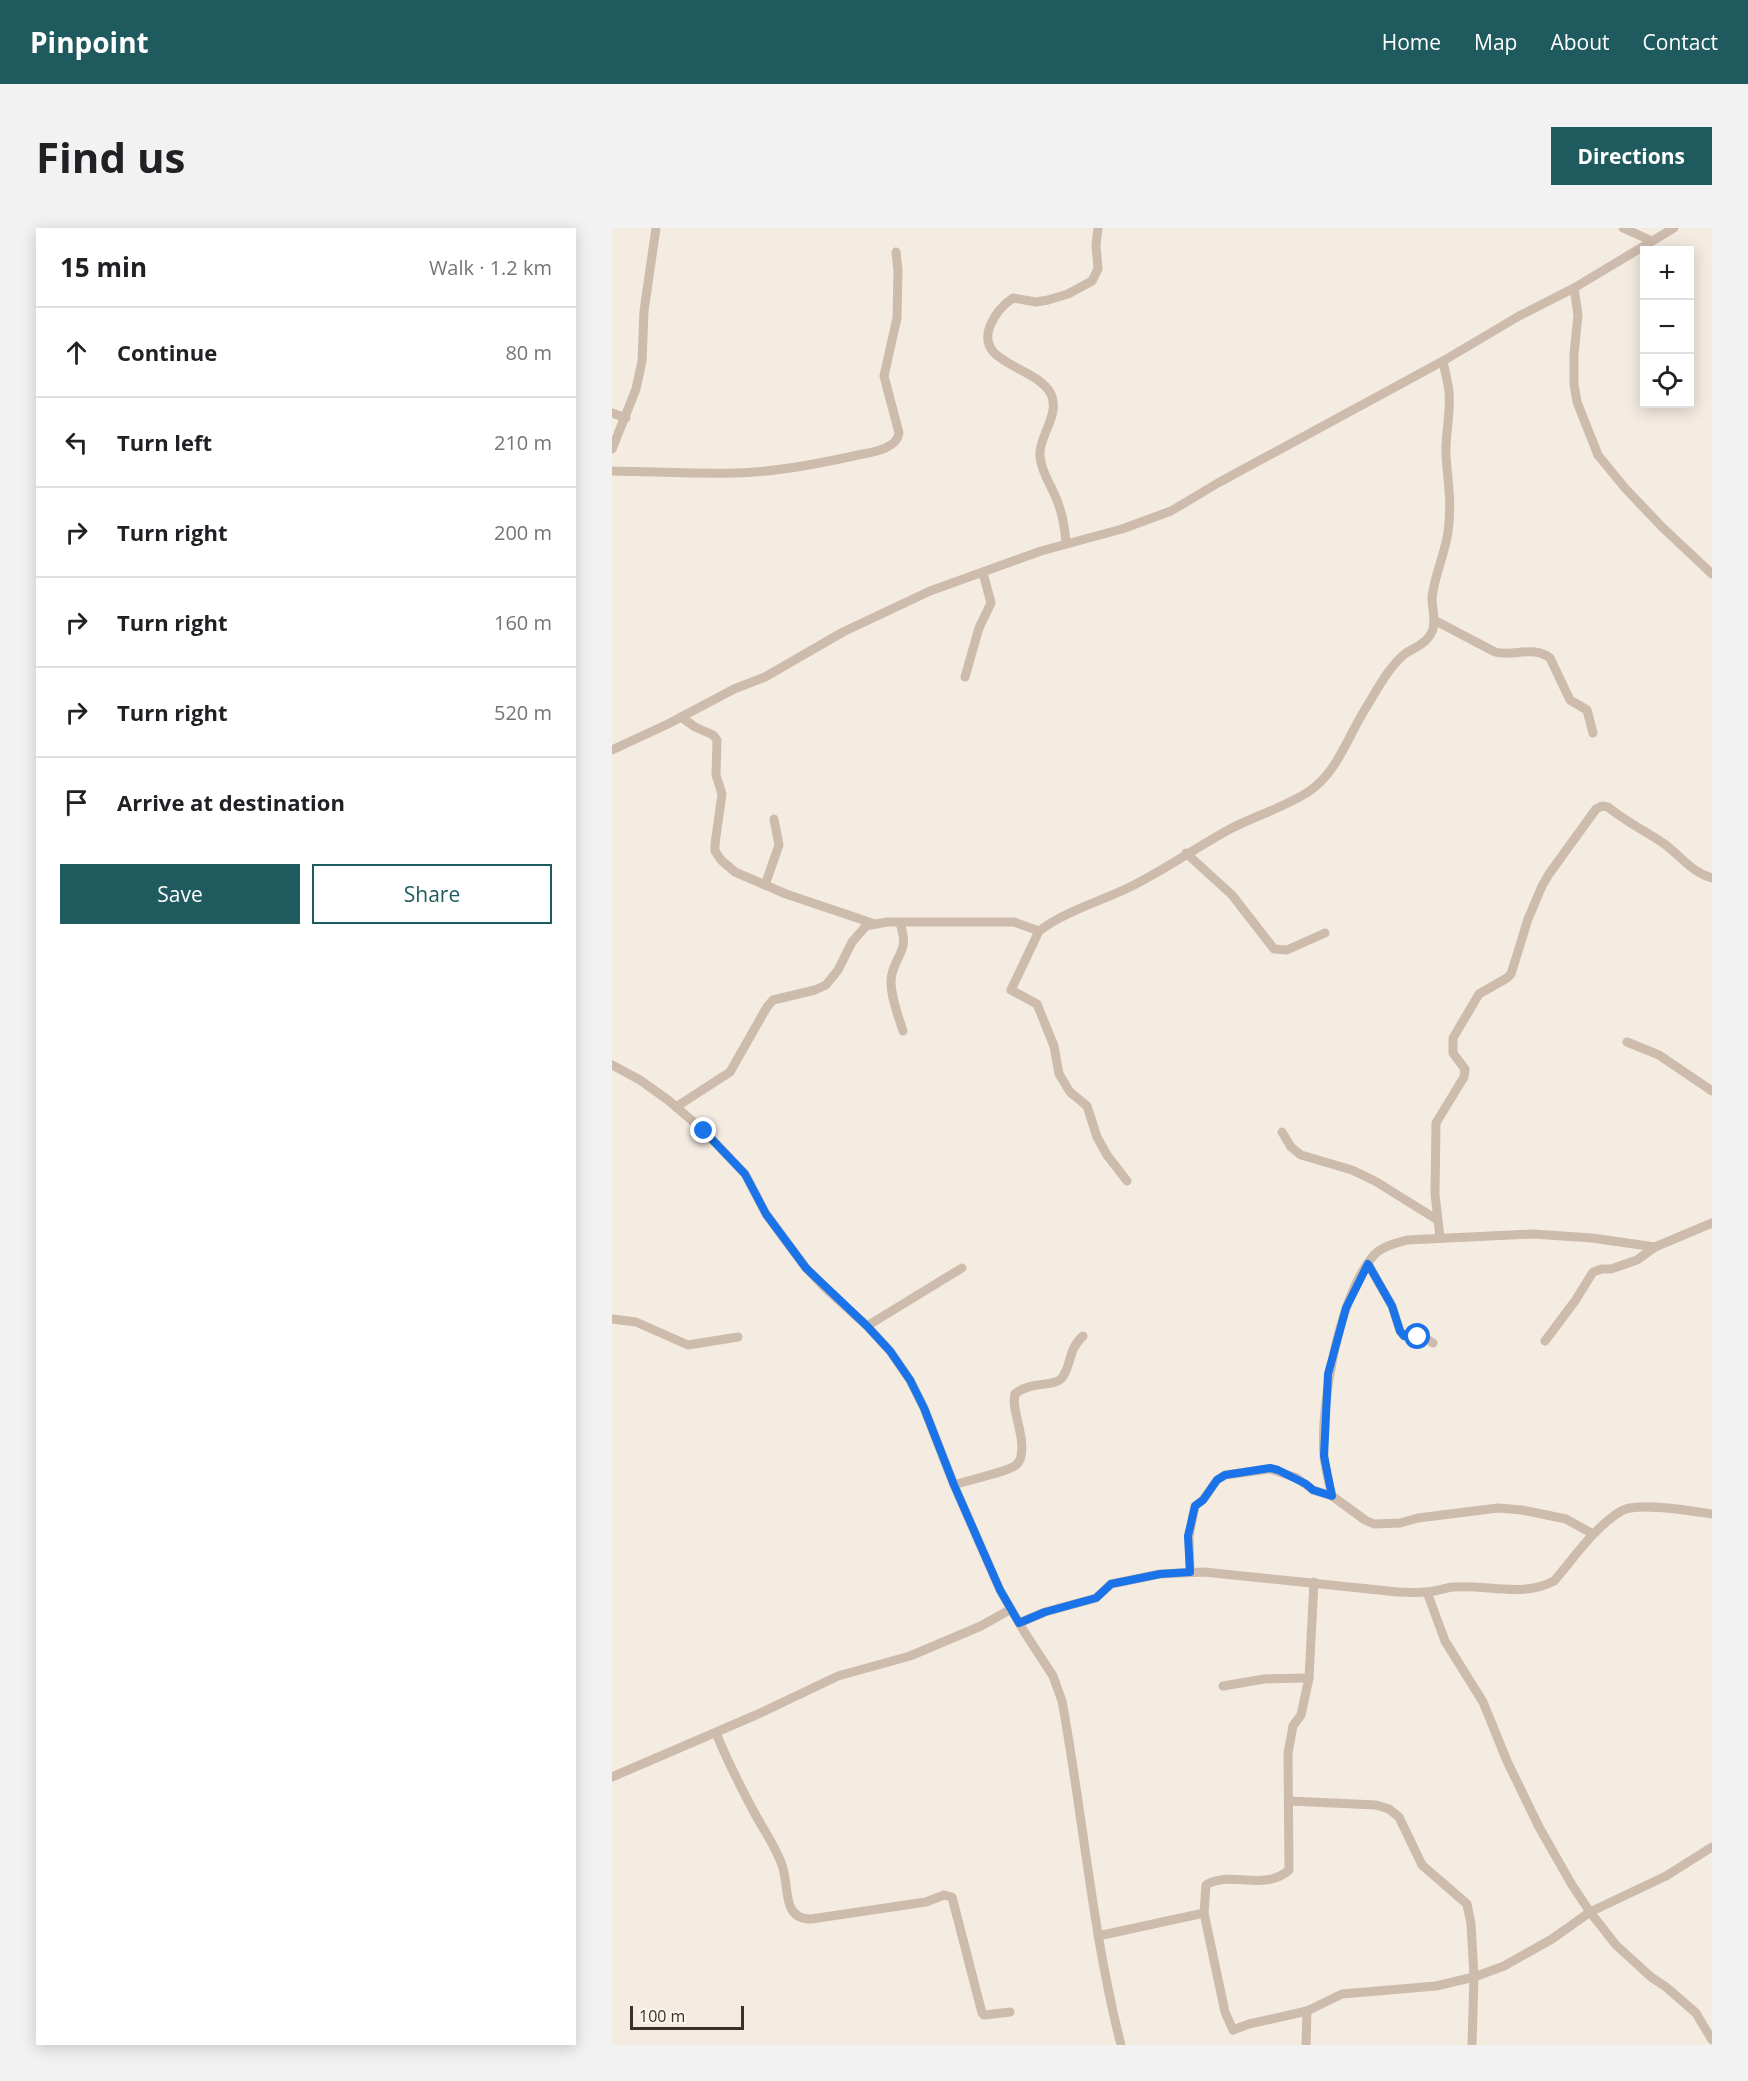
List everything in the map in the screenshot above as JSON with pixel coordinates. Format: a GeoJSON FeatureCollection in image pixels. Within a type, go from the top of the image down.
{"type":"FeatureCollection","features":[{"type":"Feature","properties":{"kind":"street"},"geometry":{"type":"LineString","coordinates":[[612,449],[636,389],[642,361],[644,311],[656,228]]}},
{"type":"Feature","properties":{"kind":"street"},"geometry":{"type":"LineString","coordinates":[[1066,543],[1059,505],[1039,454],[1051,417],[1051,394],[1023,369],[994,354],[988,339],[994,316],[1005,303],[1013,298],[1036,302],[1048,300],[1068,294],[1092,281],[1098,269],[1096,245],[1098,228]]}},
{"type":"Feature","properties":{"kind":"street"},"geometry":{"type":"LineString","coordinates":[[1623,228],[1652,241]]}},
{"type":"Feature","properties":{"kind":"street"},"geometry":{"type":"LineString","coordinates":[[612,750],[734,689],[765,677],[816,647],[930,591],[1066,543],[1122,529],[1171,511],[1218,483],[1443,361],[1519,316],[1574,288],[1674,228]]}},
{"type":"Feature","properties":{"kind":"street"},"geometry":{"type":"LineString","coordinates":[[612,471],[737,473],[778,469],[821,464],[877,451],[895,443],[899,433],[884,376],[897,318],[896,252]]}},
{"type":"Feature","properties":{"kind":"street"},"geometry":{"type":"LineString","coordinates":[[1574,288],[1578,315],[1574,354],[1576,402],[1598,455],[1633,496],[1712,574]]}},
{"type":"Feature","properties":{"kind":"street"},"geometry":{"type":"LineString","coordinates":[[1127,1182],[1097,1137],[1087,1106],[1070,1092],[1059,1074],[1054,1046],[1037,1004],[1011,990],[1039,931],[1056,919],[1068,916],[1134,885],[1186,854],[1310,790],[1326,776],[1337,760],[1366,708],[1395,664],[1428,637],[1434,620],[1432,599],[1446,544],[1451,500],[1446,457],[1449,394],[1443,361]]}},
{"type":"Feature","properties":{"kind":"street"},"geometry":{"type":"LineString","coordinates":[[612,414],[626,418]]}},
{"type":"Feature","properties":{"kind":"street"},"geometry":{"type":"LineString","coordinates":[[965,676],[978,628],[991,603],[983,573]]}},
{"type":"Feature","properties":{"kind":"street"},"geometry":{"type":"LineString","coordinates":[[1434,620],[1495,652],[1503,654],[1532,651],[1545,653],[1550,658],[1570,700],[1587,710],[1593,733]]}},
{"type":"Feature","properties":{"kind":"street"},"geometry":{"type":"LineString","coordinates":[[681,717],[695,727],[713,735],[717,740],[716,775],[722,794],[715,844],[721,860],[735,872],[765,885],[875,924]]}},
{"type":"Feature","properties":{"kind":"street"},"geometry":{"type":"LineString","coordinates":[[1440,1238],[1436,1219],[1435,1142],[1437,1123],[1464,1077],[1466,1069],[1453,1053],[1453,1038],[1479,994],[1509,976],[1542,886],[1596,809],[1602,806],[1608,807],[1677,853],[1702,875],[1712,878]]}},
{"type":"Feature","properties":{"kind":"street"},"geometry":{"type":"LineString","coordinates":[[765,885],[779,845],[774,819]]}},
{"type":"Feature","properties":{"kind":"street"},"geometry":{"type":"LineString","coordinates":[[1186,854],[1232,895],[1274,949],[1287,950],[1325,933]]}},
{"type":"Feature","properties":{"kind":"street"},"geometry":{"type":"LineString","coordinates":[[676,1107],[730,1072],[773,1000],[815,990],[826,985],[838,970],[856,936],[866,926],[900,923],[1014,922],[1039,931]]}},
{"type":"Feature","properties":{"kind":"street"},"geometry":{"type":"LineString","coordinates":[[900,923],[904,936],[903,945],[893,967],[891,980],[903,1031]]}},
{"type":"Feature","properties":{"kind":"street"},"geometry":{"type":"LineString","coordinates":[[1627,1042],[1659,1055],[1712,1091]]}},
{"type":"Feature","properties":{"kind":"street"},"geometry":{"type":"LineString","coordinates":[[612,1065],[640,1080],[676,1107],[704,1131],[745,1174],[766,1214],[806,1268],[867,1326],[890,1351],[910,1380],[924,1408],[954,1485],[1000,1590],[1053,1676],[1062,1701],[1098,1936],[1121,2045]]}},
{"type":"Feature","properties":{"kind":"street"},"geometry":{"type":"LineString","coordinates":[[1282,1132],[1291,1147],[1301,1155],[1352,1170],[1375,1180],[1436,1219]]}},
{"type":"Feature","properties":{"kind":"street"},"geometry":{"type":"LineString","coordinates":[[1545,1341],[1575,1302],[1593,1272],[1637,1260],[1655,1247],[1712,1223]]}},
{"type":"Feature","properties":{"kind":"street"},"geometry":{"type":"LineString","coordinates":[[1332,1496],[1324,1456],[1328,1374],[1346,1308],[1375,1253],[1407,1240],[1533,1234],[1592,1238],[1655,1247]]}},
{"type":"Feature","properties":{"kind":"street"},"geometry":{"type":"LineString","coordinates":[[1368,1264],[1392,1306],[1400,1331],[1404,1336],[1425,1338],[1433,1343]]}},
{"type":"Feature","properties":{"kind":"street"},"geometry":{"type":"LineString","coordinates":[[867,1326],[962,1268]]}},
{"type":"Feature","properties":{"kind":"street"},"geometry":{"type":"LineString","coordinates":[[612,1319],[636,1322],[688,1345],[738,1337]]}},
{"type":"Feature","properties":{"kind":"street"},"geometry":{"type":"LineString","coordinates":[[954,1485],[1003,1471],[1017,1464],[1021,1458],[1022,1441],[1014,1401],[1015,1394],[1028,1386],[1062,1378],[1072,1350],[1083,1336]]}},
{"type":"Feature","properties":{"kind":"street"},"geometry":{"type":"LineString","coordinates":[[1190,1572],[1188,1536],[1195,1506],[1203,1500],[1217,1480],[1225,1475],[1270,1468],[1306,1484],[1313,1490],[1332,1496],[1374,1524],[1400,1523],[1418,1518],[1498,1508],[1555,1516],[1593,1534]]}},
{"type":"Feature","properties":{"kind":"street"},"geometry":{"type":"LineString","coordinates":[[1019,1623],[1045,1612],[1096,1598],[1111,1584],[1160,1574],[1190,1572],[1427,1593],[1454,1587],[1508,1590],[1546,1585],[1554,1581],[1593,1534],[1624,1510],[1638,1507],[1712,1514]]}},
{"type":"Feature","properties":{"kind":"street"},"geometry":{"type":"LineString","coordinates":[[1314,1582],[1309,1678],[1301,1715],[1295,1722],[1288,1753],[1289,1870],[1281,1877],[1269,1880],[1215,1881],[1206,1885],[1204,1913],[1225,2012],[1233,2030],[1249,2024],[1307,2011],[1342,1994],[1436,1986],[1474,1977],[1504,1966],[1552,1939],[1590,1912],[1666,1876],[1712,1847]]}},
{"type":"Feature","properties":{"kind":"street"},"geometry":{"type":"LineString","coordinates":[[1427,1593],[1445,1641],[1483,1702],[1507,1761],[1539,1827],[1572,1885],[1616,1945],[1696,2013],[1712,2040]]}},
{"type":"Feature","properties":{"kind":"street"},"geometry":{"type":"LineString","coordinates":[[612,1777],[716,1733],[838,1676],[885,1664],[937,1645],[981,1626],[1011,1609]]}},
{"type":"Feature","properties":{"kind":"street"},"geometry":{"type":"LineString","coordinates":[[1223,1686],[1264,1678],[1309,1678]]}},
{"type":"Feature","properties":{"kind":"street"},"geometry":{"type":"LineString","coordinates":[[716,1733],[729,1764],[782,1865],[790,1907],[794,1916],[811,1920],[926,1902],[944,1895],[952,1897],[982,2013],[984,2015],[1010,2012]]}},
{"type":"Feature","properties":{"kind":"street"},"geometry":{"type":"LineString","coordinates":[[1289,1801],[1376,1804],[1389,1809],[1399,1817],[1422,1865],[1467,1904],[1471,1924],[1474,1977],[1472,2045]]}},
{"type":"Feature","properties":{"kind":"street"},"geometry":{"type":"LineString","coordinates":[[1098,1936],[1204,1913]]}},
{"type":"Feature","properties":{"kind":"street"},"geometry":{"type":"LineString","coordinates":[[1306,2045],[1307,2011]]}},
{"type":"Feature","properties":{"kind":"route"},"geometry":{"type":"LineString","coordinates":[[704,1131],[745,1174],[766,1214],[806,1268],[867,1326],[890,1351],[910,1380],[924,1408],[954,1485],[1000,1590],[1019,1623],[1045,1612],[1096,1598],[1111,1584],[1160,1574],[1190,1572],[1188,1536],[1195,1506],[1203,1500],[1217,1480],[1225,1475],[1270,1468],[1296,1478],[1313,1490],[1332,1496],[1324,1456],[1328,1374],[1346,1308],[1368,1264],[1392,1306],[1400,1331],[1404,1336],[1418,1337]]}}]}
